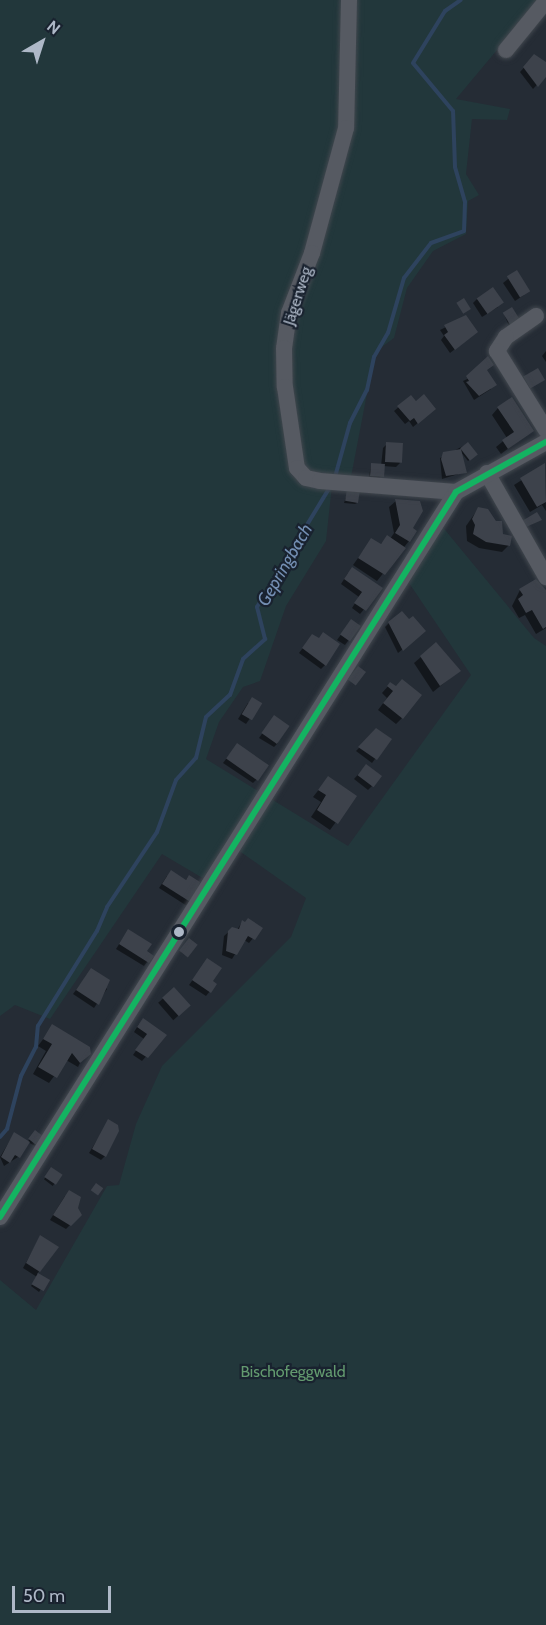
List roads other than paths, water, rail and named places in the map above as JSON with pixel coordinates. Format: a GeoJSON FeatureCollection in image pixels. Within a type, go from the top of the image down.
{"type":"FeatureCollection","features":[{"type":"Feature","properties":{"kind":"street","name":"Jägerweg"},"geometry":{"type":"LineString","coordinates":[[350,0],[346,128],[312,253],[289,314],[284,348],[285,387],[297,468],[313,480],[456,492]]}},
{"type":"Feature","properties":{"kind":"street"},"geometry":{"type":"LineString","coordinates":[[506,50],[546,1]]}},
{"type":"Feature","properties":{"kind":"street"},"geometry":{"type":"LineString","coordinates":[[536,316],[506,337],[497,351],[546,430]]}},
{"type":"Feature","properties":{"kind":"street"},"geometry":{"type":"LineString","coordinates":[[0,1217],[456,492],[546,442]]}},
{"type":"Feature","properties":{"kind":"street"},"geometry":{"type":"LineString","coordinates":[[487,473],[546,577]]}},
{"type":"Feature","properties":{"kind":"waterway","name":"Gepringbach"},"geometry":{"type":"LineString","coordinates":[[335,477],[350,423],[367,390],[374,357],[388,333],[404,278],[431,243],[464,231],[465,202],[455,167],[453,111],[413,63],[445,11],[461,0]]}},
{"type":"Feature","properties":{"kind":"waterway","name":"Gepringbach"},"geometry":{"type":"LineString","coordinates":[[0,1137],[7,1129],[21,1076],[36,1047],[38,1026],[97,931],[107,907],[157,832],[176,780],[196,758],[206,717],[230,695],[243,659],[265,639],[257,607],[330,487]]}},
{"type":"Feature","properties":{"kind":"park label","name":"Bischofeggwald"},"geometry":{"type":"Point","coordinates":[293,1372]}}]}
